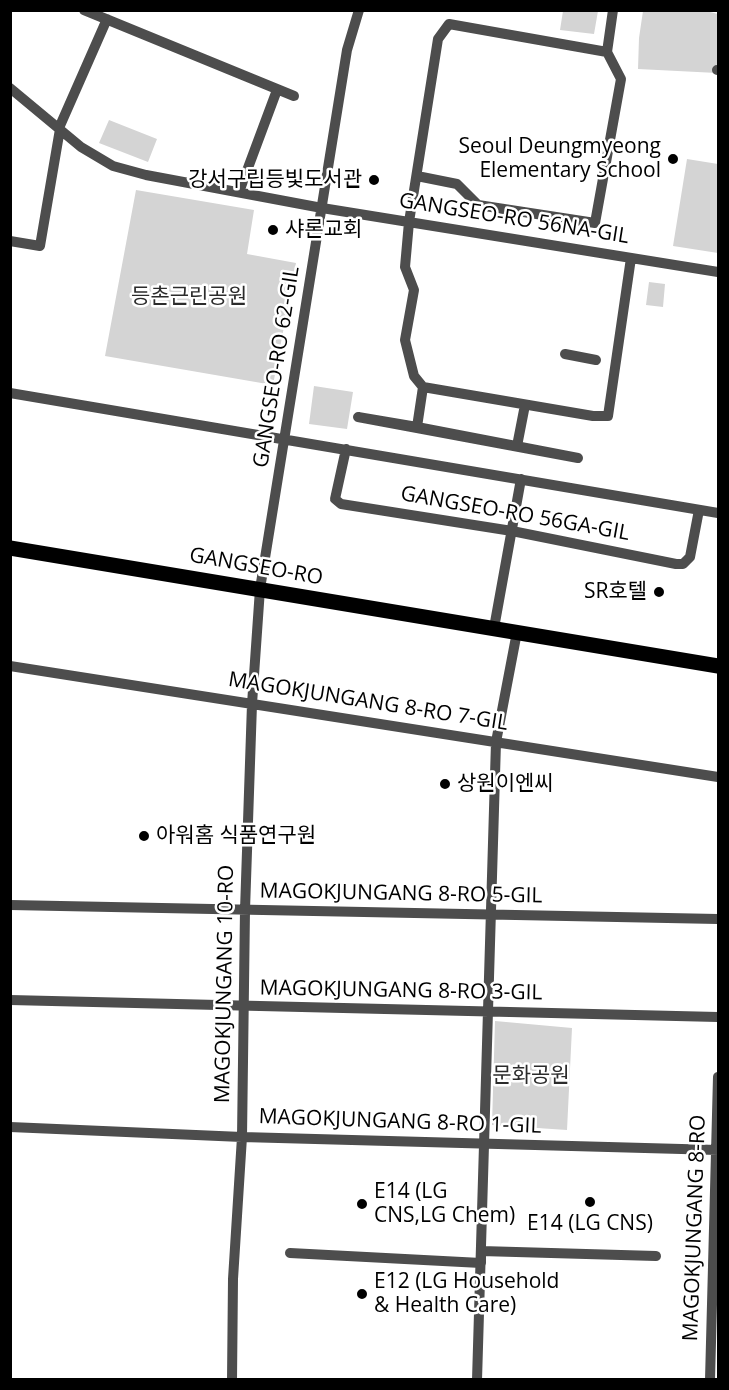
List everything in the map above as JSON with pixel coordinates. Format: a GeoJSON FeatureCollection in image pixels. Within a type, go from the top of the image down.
{"type":"FeatureCollection","features":[{"type":"Feature","properties":{"kind":"main road","name":"GANGSEO-RO"},"geometry":{"type":"LineString","coordinates":[[10,548],[718,666]]}},
{"type":"Feature","properties":{"kind":"street"},"geometry":{"type":"LineString","coordinates":[[84,10],[294,96]]}},
{"type":"Feature","properties":{"kind":"street","name":"GANGSEO-RO 62-GIL"},"geometry":{"type":"LineString","coordinates":[[260,589],[347,50],[359,10]]}},
{"type":"Feature","properties":{"kind":"street"},"geometry":{"type":"LineString","coordinates":[[417,176],[457,184],[478,205],[595,223],[621,79],[608,52],[613,10]]}},
{"type":"Feature","properties":{"kind":"street"},"geometry":{"type":"LineString","coordinates":[[10,241],[40,246],[59,128],[107,19]]}},
{"type":"Feature","properties":{"kind":"street"},"geometry":{"type":"LineString","coordinates":[[608,52],[449,24],[438,39],[409,222],[405,267],[414,290],[405,340],[414,376],[423,387],[593,416],[608,416],[632,258]]}},
{"type":"Feature","properties":{"kind":"street","name":"GANGSEO-RO 56NA-GIL"},"geometry":{"type":"LineString","coordinates":[[10,88],[81,147],[113,166],[146,176],[322,208],[718,272]]}},
{"type":"Feature","properties":{"kind":"street"},"geometry":{"type":"LineString","coordinates":[[239,192],[277,90]]}},
{"type":"Feature","properties":{"kind":"street"},"geometry":{"type":"LineString","coordinates":[[565,354],[596,360]]}},
{"type":"Feature","properties":{"kind":"street"},"geometry":{"type":"LineString","coordinates":[[417,427],[423,387]]}},
{"type":"Feature","properties":{"kind":"street","name":"GANGSEO-RO 56GA-GIL"},"geometry":{"type":"LineString","coordinates":[[10,393],[718,513]]}},
{"type":"Feature","properties":{"kind":"street"},"geometry":{"type":"LineString","coordinates":[[517,446],[525,405]]}},
{"type":"Feature","properties":{"kind":"street"},"geometry":{"type":"LineString","coordinates":[[358,417],[417,427],[517,446],[578,458],[358,417]]}},
{"type":"Feature","properties":{"kind":"street","name":"GANGSEO-RO 56GA-GIL"},"geometry":{"type":"LineString","coordinates":[[346,449],[336,502],[512,531],[682,564],[690,557],[699,510]]}},
{"type":"Feature","properties":{"kind":"street"},"geometry":{"type":"LineString","coordinates":[[494,628],[521,479]]}},
{"type":"Feature","properties":{"kind":"street","name":"MAGOKJUNGANG 10-RO"},"geometry":{"type":"LineString","coordinates":[[232,1380],[233,1279],[242,1137],[245,910],[252,704],[260,589]]}},
{"type":"Feature","properties":{"kind":"street"},"geometry":{"type":"LineString","coordinates":[[477,1380],[496,742],[517,632]]}},
{"type":"Feature","properties":{"kind":"street","name":"MAGOKJUNGANG 8-RO 7-GIL"},"geometry":{"type":"LineString","coordinates":[[10,666],[718,777]]}},
{"type":"Feature","properties":{"kind":"street","name":"MAGOKJUNGANG 8-RO 5-GIL"},"geometry":{"type":"LineString","coordinates":[[10,905],[718,919]]}},
{"type":"Feature","properties":{"kind":"street","name":"MAGOKJUNGANG 8-RO 3-GIL"},"geometry":{"type":"LineString","coordinates":[[10,1000],[718,1017]]}},
{"type":"Feature","properties":{"kind":"street","name":"MAGOKJUNGANG 8-RO"},"geometry":{"type":"LineString","coordinates":[[710,1380],[718,1150],[718,1077]]}},
{"type":"Feature","properties":{"kind":"street","name":"MAGOKJUNGANG 8-RO 1-GIL"},"geometry":{"type":"LineString","coordinates":[[10,1127],[242,1137],[718,1150]]}},
{"type":"Feature","properties":{"kind":"street"},"geometry":{"type":"LineString","coordinates":[[481,1251],[656,1256]]}},
{"type":"Feature","properties":{"kind":"street"},"geometry":{"type":"LineString","coordinates":[[290,1253],[481,1263]]}},
{"type":"Feature","properties":{"kind":"green space"},"geometry":{"type":"Polygon","coordinates":[[[702,10],[718,14],[717,73],[638,69],[643,11],[702,10]]]}},
{"type":"Feature","properties":{"kind":"green space"},"geometry":{"type":"Polygon","coordinates":[[[563,11],[598,11],[594,34],[560,30],[563,11]]]}},
{"type":"Feature","properties":{"kind":"green space"},"geometry":{"type":"Polygon","coordinates":[[[109,120],[157,139],[148,162],[99,143],[109,120]]]}},
{"type":"Feature","properties":{"kind":"green space"},"geometry":{"type":"Polygon","coordinates":[[[687,159],[718,164],[718,253],[673,246],[687,159]]]}},
{"type":"Feature","properties":{"kind":"green space","name":"등촌근린공원"},"geometry":{"type":"Polygon","coordinates":[[[136,190],[254,210],[247,254],[296,263],[273,385],[105,356],[136,190]]]}},
{"type":"Feature","properties":{"kind":"green space"},"geometry":{"type":"Polygon","coordinates":[[[649,282],[665,284],[663,307],[646,305],[649,282]]]}},
{"type":"Feature","properties":{"kind":"green space"},"geometry":{"type":"Polygon","coordinates":[[[314,386],[353,392],[347,429],[309,424],[314,386]]]}},
{"type":"Feature","properties":{"kind":"green space","name":"문화공원"},"geometry":{"type":"Polygon","coordinates":[[[495,1021],[572,1028],[567,1130],[492,1125],[495,1021]]]}},
{"type":"Feature","properties":{"kind":"place","name":"Seoul Deungmyeong Elementary School"},"geometry":{"type":"Point","coordinates":[673,159]}},
{"type":"Feature","properties":{"kind":"place","name":"강서구립등빛도서관"},"geometry":{"type":"Point","coordinates":[374,180]}},
{"type":"Feature","properties":{"kind":"place","name":"샤론교회"},"geometry":{"type":"Point","coordinates":[273,230]}},
{"type":"Feature","properties":{"kind":"place","name":"SR호텔"},"geometry":{"type":"Point","coordinates":[659,592]}},
{"type":"Feature","properties":{"kind":"place","name":"상원이엔씨"},"geometry":{"type":"Point","coordinates":[445,784]}},
{"type":"Feature","properties":{"kind":"place","name":"아워홈 식품연구원"},"geometry":{"type":"Point","coordinates":[144,836]}},
{"type":"Feature","properties":{"kind":"place","name":"E14 (LG CNS)"},"geometry":{"type":"Point","coordinates":[590,1202]}},
{"type":"Feature","properties":{"kind":"place","name":"E14 (LG CNS,LG Chem)"},"geometry":{"type":"Point","coordinates":[362,1204]}},
{"type":"Feature","properties":{"kind":"place","name":"E12 (LG Household & Health Care)"},"geometry":{"type":"Point","coordinates":[362,1294]}}]}
